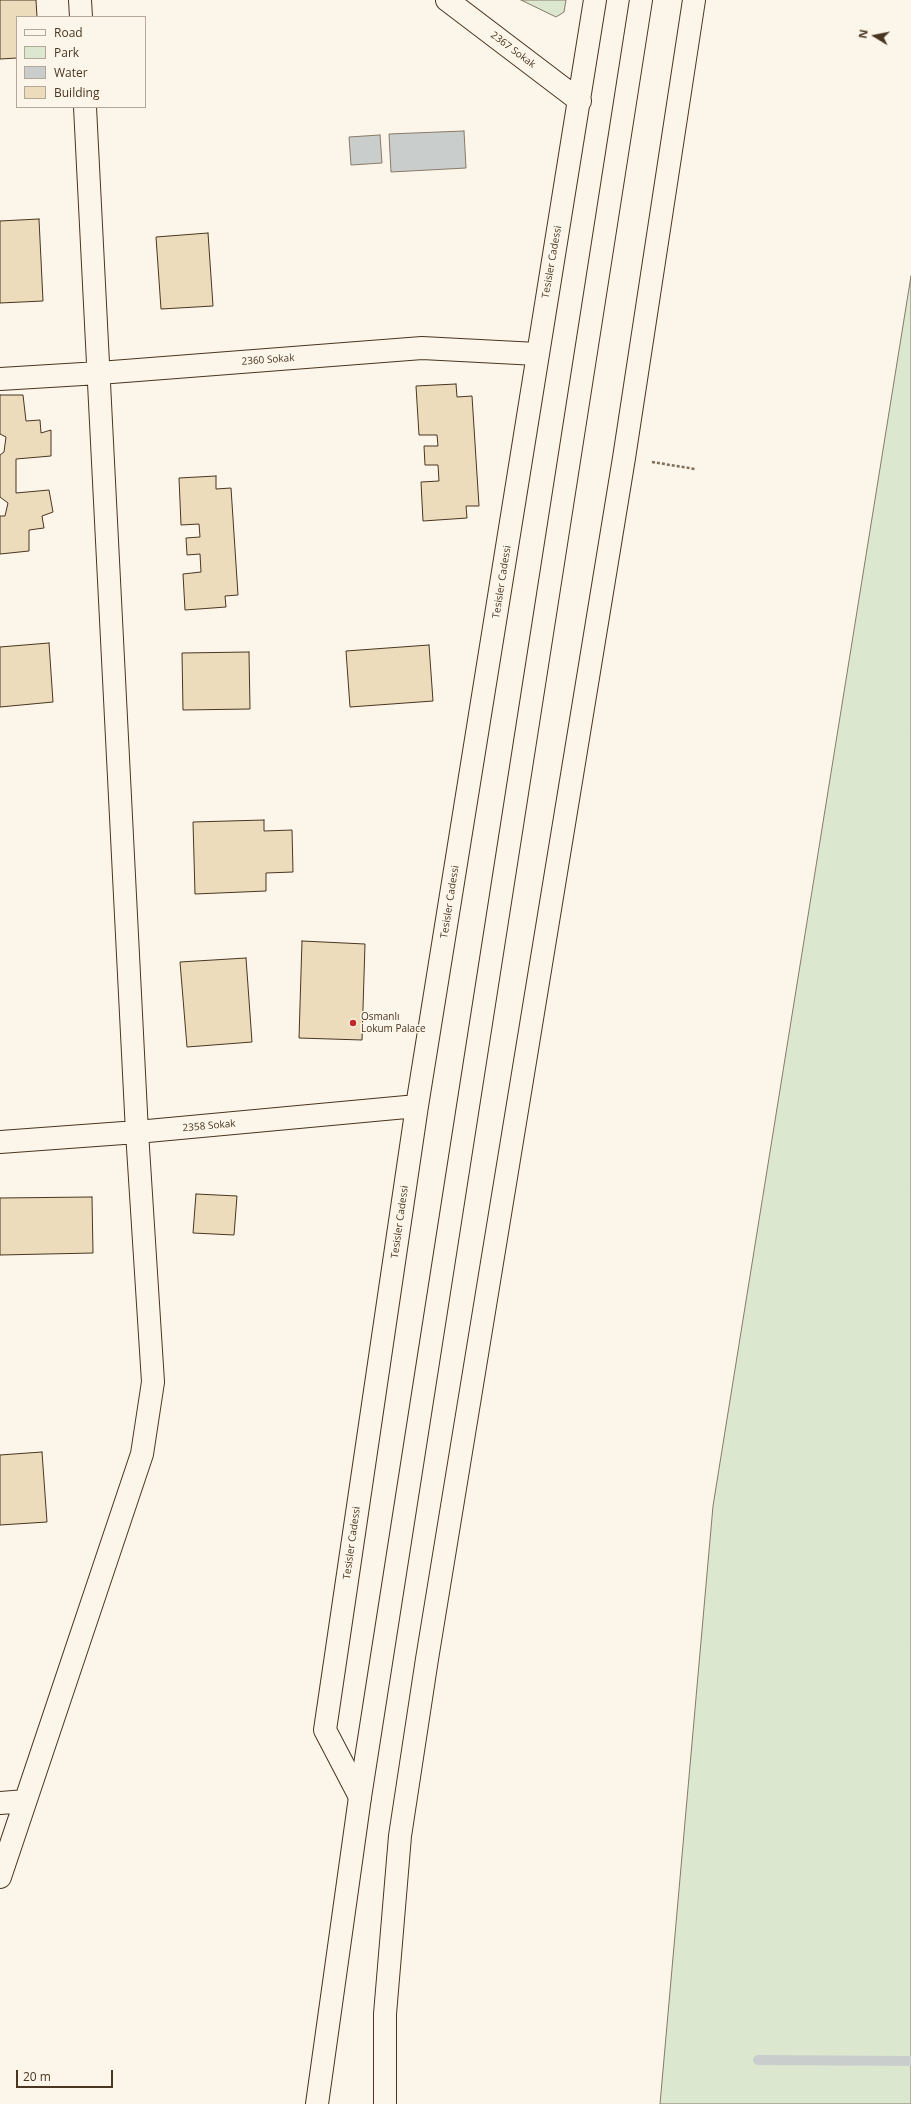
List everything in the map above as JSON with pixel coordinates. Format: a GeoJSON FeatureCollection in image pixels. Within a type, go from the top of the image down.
{"type":"FeatureCollection","features":[{"type":"Feature","properties":{"kind":"street"},"geometry":{"type":"LineString","coordinates":[[80,0],[81,16]]}},
{"type":"Feature","properties":{"kind":"street","name":"2367 Sokak"},"geometry":{"type":"LineString","coordinates":[[447,0],[580,101]]}},
{"type":"Feature","properties":{"kind":"street","name":"Tesisler Cadessi"},"geometry":{"type":"LineString","coordinates":[[360,1797],[325,1730],[417,1106],[523,450],[537,354],[580,101],[595,0]]}},
{"type":"Feature","properties":{"kind":"street"},"geometry":{"type":"LineString","coordinates":[[317,2104],[360,1797],[641,0]]}},
{"type":"Feature","properties":{"kind":"street"},"geometry":{"type":"LineString","coordinates":[[385,2104],[385,2014],[402,1828],[427,1659],[624,458],[694,0]]}},
{"type":"Feature","properties":{"kind":"street"},"geometry":{"type":"LineString","coordinates":[[0,1877],[143,1447],[153,1382],[137,1132],[100,373],[85,108]]}},
{"type":"Feature","properties":{"kind":"street","name":"2360 Sokak"},"geometry":{"type":"LineString","coordinates":[[0,379],[100,373],[422,348],[537,354]]}},
{"type":"Feature","properties":{"kind":"street","name":"2358 Sokak"},"geometry":{"type":"LineString","coordinates":[[0,1142],[137,1132],[417,1106]]}},
{"type":"Feature","properties":{"kind":"street"},"geometry":{"type":"LineString","coordinates":[[0,1803],[26,1801]]}},
{"type":"Feature","properties":{"kind":"street"},"geometry":{"type":"LineString","coordinates":[[304,2104],[328,2024]]}},
{"type":"Feature","properties":{"kind":"green space"},"geometry":{"type":"Polygon","coordinates":[[[521,0],[566,0],[564,12],[556,17],[521,0]]]}},
{"type":"Feature","properties":{"kind":"green space"},"geometry":{"type":"Polygon","coordinates":[[[911,276],[911,2104],[660,2104],[713,1506],[911,276]]]}},
{"type":"Feature","properties":{"kind":"water"},"geometry":{"type":"Polygon","coordinates":[[[464,131],[466,168],[391,172],[389,134],[464,131]]]}},
{"type":"Feature","properties":{"kind":"water"},"geometry":{"type":"Polygon","coordinates":[[[380,135],[382,163],[351,165],[349,137],[380,135]]]}},
{"type":"Feature","properties":{"kind":"building"},"geometry":{"type":"Polygon","coordinates":[[[0,0],[36,0],[37,16],[16,16],[16,58],[0,59],[0,0]]]}},
{"type":"Feature","properties":{"kind":"building"},"geometry":{"type":"Polygon","coordinates":[[[39,219],[43,301],[0,303],[0,221],[39,219]]]}},
{"type":"Feature","properties":{"kind":"building"},"geometry":{"type":"Polygon","coordinates":[[[208,233],[213,306],[161,309],[156,237],[208,233]]]}},
{"type":"Feature","properties":{"kind":"building"},"geometry":{"type":"Polygon","coordinates":[[[456,384],[457,397],[472,396],[479,506],[466,506],[467,518],[423,521],[421,482],[439,481],[438,465],[425,465],[424,446],[438,446],[437,435],[419,435],[416,386],[456,384]]]}},
{"type":"Feature","properties":{"kind":"building"},"geometry":{"type":"Polygon","coordinates":[[[0,395],[23,395],[26,421],[40,420],[41,433],[51,430],[51,456],[16,459],[16,493],[49,490],[53,512],[42,516],[44,528],[29,530],[29,551],[0,554],[0,516],[5,516],[8,503],[0,497],[0,455],[4,452],[6,437],[0,434],[0,395]]]}},
{"type":"Feature","properties":{"kind":"building"},"geometry":{"type":"Polygon","coordinates":[[[216,476],[216,489],[231,488],[238,595],[225,596],[226,607],[185,610],[183,574],[201,572],[200,554],[187,555],[186,538],[200,537],[199,524],[181,525],[179,478],[216,476]]]}},
{"type":"Feature","properties":{"kind":"building"},"geometry":{"type":"Polygon","coordinates":[[[49,643],[53,702],[0,707],[0,647],[49,643]]]}},
{"type":"Feature","properties":{"kind":"building"},"geometry":{"type":"Polygon","coordinates":[[[429,645],[433,701],[350,707],[346,651],[429,645]]]}},
{"type":"Feature","properties":{"kind":"building"},"geometry":{"type":"Polygon","coordinates":[[[249,652],[250,709],[183,710],[182,653],[249,652]]]}},
{"type":"Feature","properties":{"kind":"building"},"geometry":{"type":"Polygon","coordinates":[[[264,820],[264,831],[292,830],[293,872],[266,873],[266,891],[195,894],[193,822],[264,820]]]}},
{"type":"Feature","properties":{"kind":"building"},"geometry":{"type":"Polygon","coordinates":[[[302,941],[365,944],[362,1040],[299,1038],[302,941]]]}},
{"type":"Feature","properties":{"kind":"building"},"geometry":{"type":"Polygon","coordinates":[[[246,958],[252,1042],[187,1047],[180,962],[246,958]]]}},
{"type":"Feature","properties":{"kind":"building"},"geometry":{"type":"Polygon","coordinates":[[[196,1194],[237,1196],[234,1235],[193,1233],[196,1194]]]}},
{"type":"Feature","properties":{"kind":"building"},"geometry":{"type":"Polygon","coordinates":[[[92,1197],[93,1253],[0,1255],[0,1198],[92,1197]]]}},
{"type":"Feature","properties":{"kind":"building"},"geometry":{"type":"Polygon","coordinates":[[[42,1452],[47,1522],[0,1525],[0,1455],[42,1452]]]}},
{"type":"Feature","properties":{"kind":"waterway"},"geometry":{"type":"LineString","coordinates":[[758,2060],[911,2061]]}},
{"type":"Feature","properties":{"kind":"place","name":"Osmanlı Lokum Palace"},"geometry":{"type":"Point","coordinates":[353,1023]}}]}
